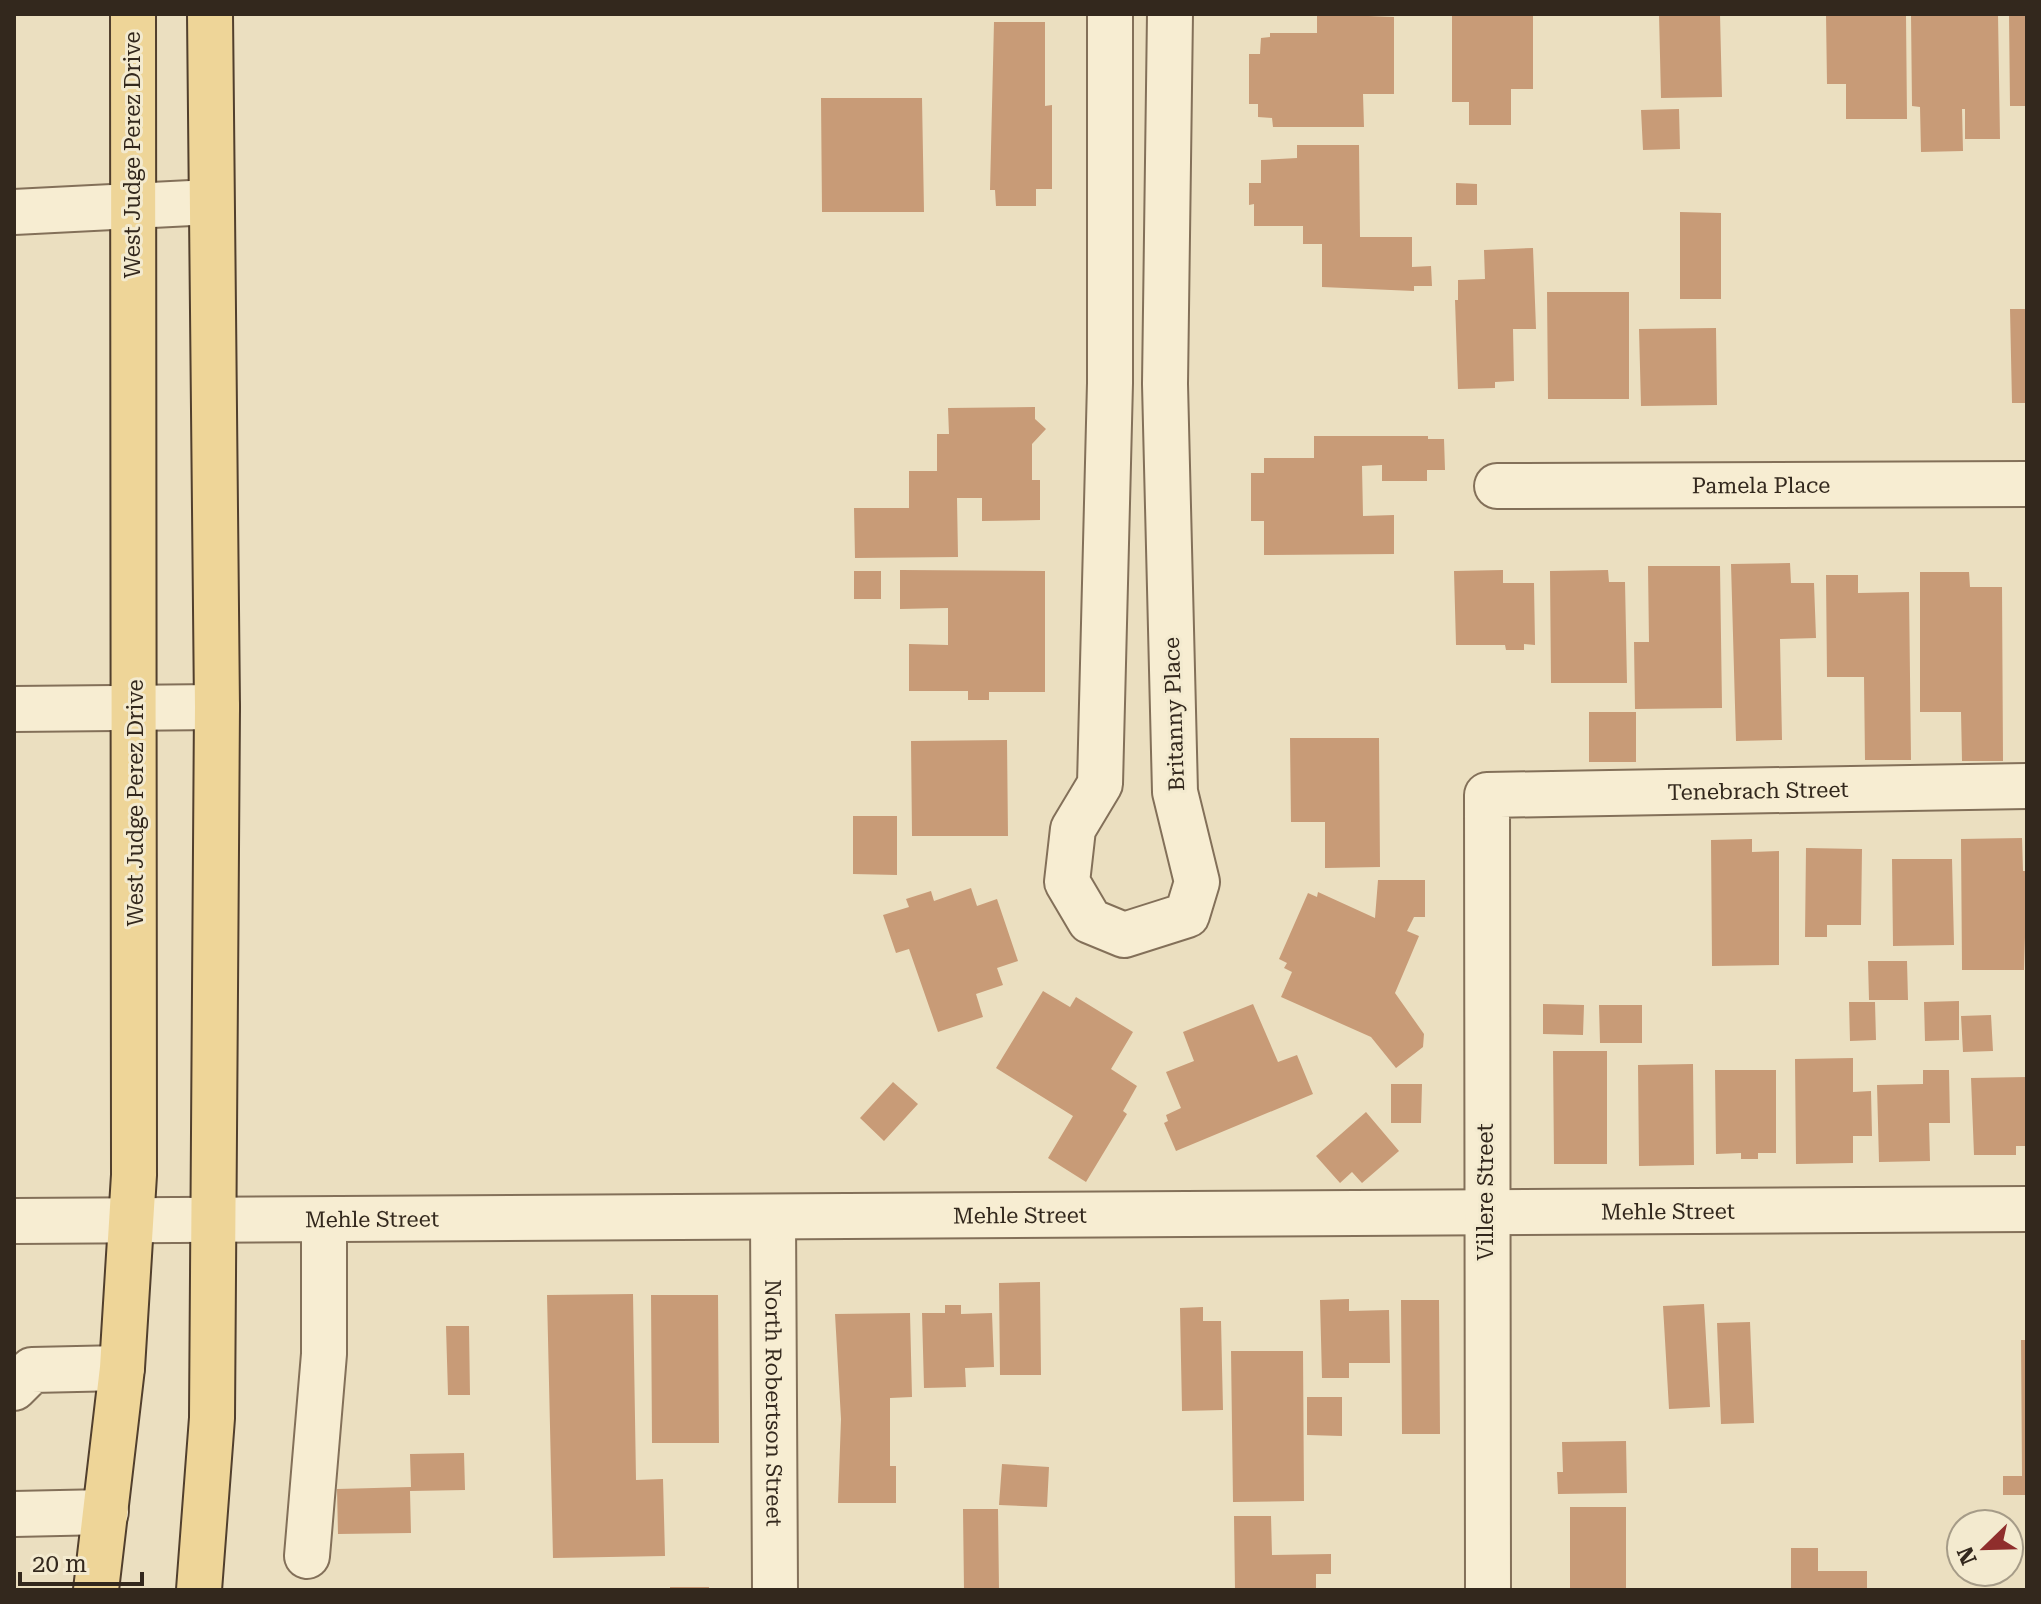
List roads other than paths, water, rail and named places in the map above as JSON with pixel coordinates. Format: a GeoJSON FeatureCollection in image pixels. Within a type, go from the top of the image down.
{"type":"FeatureCollection","features":[{"type":"Feature","properties":{"kind":"main road","name":"West Judge Perez Drive"},"geometry":{"type":"LineString","coordinates":[[96,1590],[122,1368],[132,1222],[136,708],[131,206],[133,14]]}},
{"type":"Feature","properties":{"kind":"main road"},"geometry":{"type":"LineString","coordinates":[[199,1590],[212,1418],[217,707],[210,14]]}},
{"type":"Feature","properties":{"kind":"street","name":"Britanny Place"},"geometry":{"type":"LineString","coordinates":[[1110,14],[1110,383],[1100,784],[1073,829],[1067,882],[1090,921],[1124,935],[1187,915],[1197,882],[1175,792],[1165,384],[1170,14]]}},
{"type":"Feature","properties":{"kind":"street"},"geometry":{"type":"LineString","coordinates":[[14,212],[211,202]]}},
{"type":"Feature","properties":{"kind":"street"},"geometry":{"type":"LineString","coordinates":[[1110,383],[1165,384]]}},
{"type":"Feature","properties":{"kind":"street","name":"Pamela Place"},"geometry":{"type":"LineString","coordinates":[[1497,486],[2027,484]]}},
{"type":"Feature","properties":{"kind":"street"},"geometry":{"type":"LineString","coordinates":[[14,709],[217,707]]}},
{"type":"Feature","properties":{"kind":"street","name":"Tenebrach Street"},"geometry":{"type":"LineString","coordinates":[[1487,795],[2027,786]]}},
{"type":"Feature","properties":{"kind":"street","name":"Villere Street"},"geometry":{"type":"LineString","coordinates":[[1487,795],[1485,1212],[1488,1590]]}},
{"type":"Feature","properties":{"kind":"street","name":"Mehle Street"},"geometry":{"type":"LineString","coordinates":[[14,1221],[2027,1209]]}},
{"type":"Feature","properties":{"kind":"street","name":"North Robertson Street"},"geometry":{"type":"LineString","coordinates":[[773,1217],[775,1590]]}},
{"type":"Feature","properties":{"kind":"street"},"geometry":{"type":"LineString","coordinates":[[307,1556],[324,1354],[324,1220]]}},
{"type":"Feature","properties":{"kind":"street"},"geometry":{"type":"LineString","coordinates":[[23,1379],[122,1368]]}},
{"type":"Feature","properties":{"kind":"street"},"geometry":{"type":"LineString","coordinates":[[14,1514],[106,1512]]}}]}
